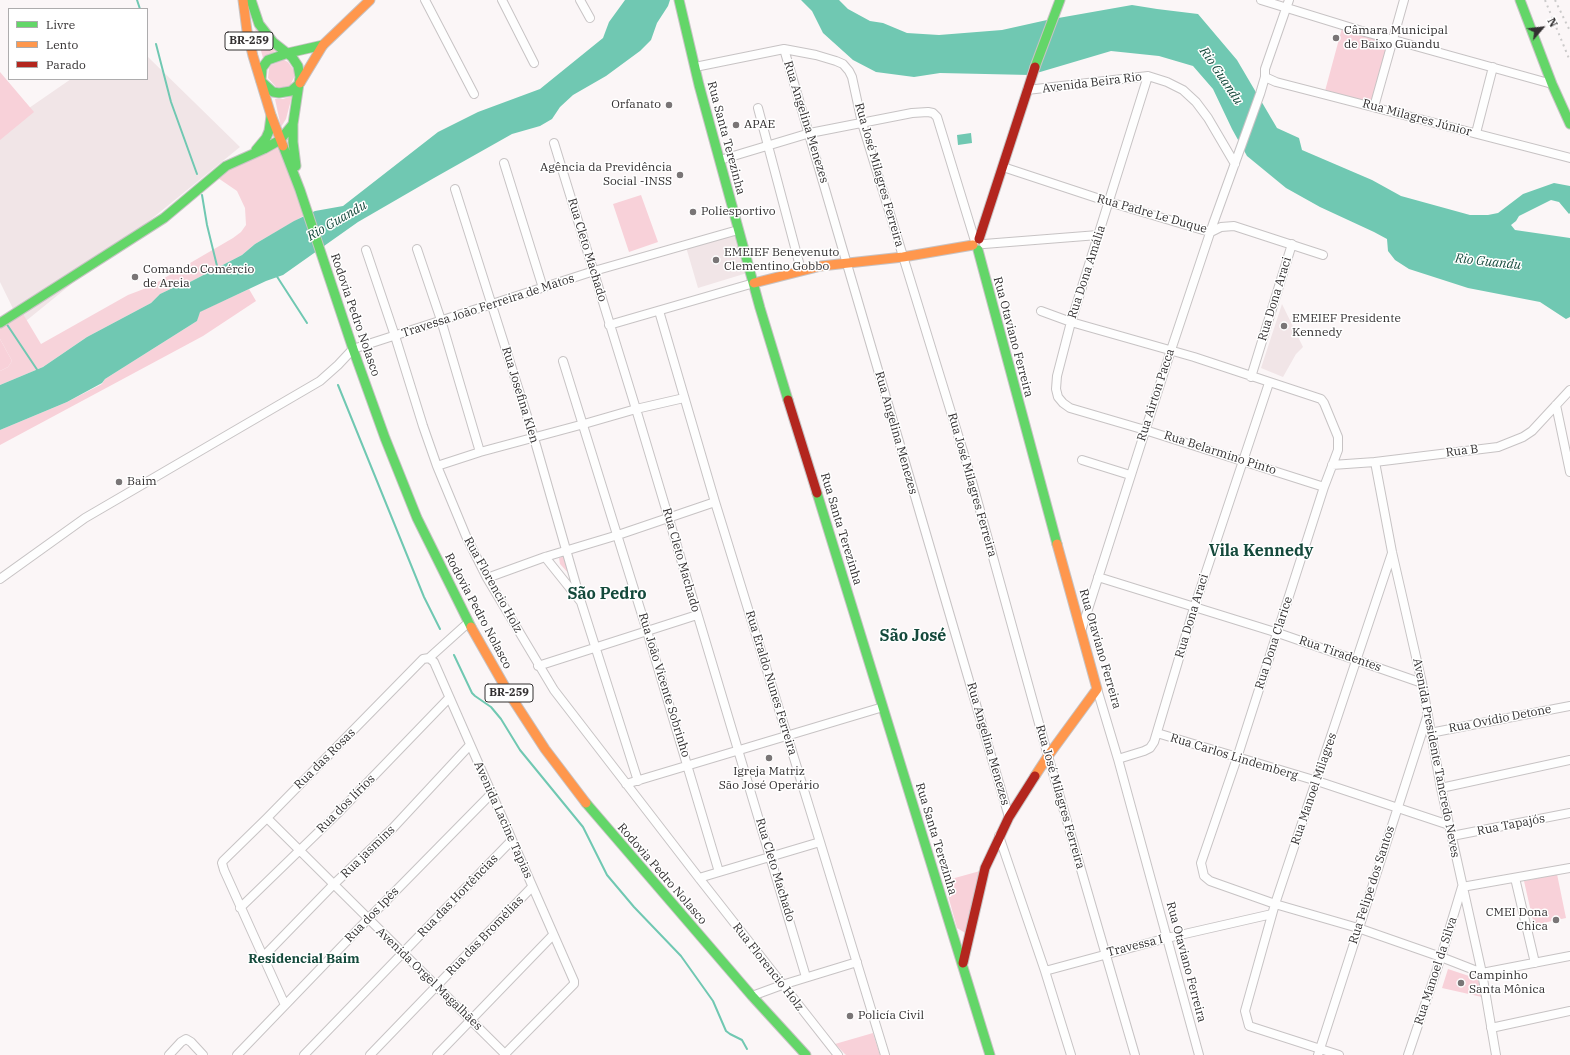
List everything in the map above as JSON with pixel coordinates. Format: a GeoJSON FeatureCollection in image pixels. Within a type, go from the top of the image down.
{"type":"FeatureCollection","features":[{"type":"Feature","properties":{"kind":"main road","name":"Rodovia Pedro Nolasco"},"geometry":{"type":"LineString","coordinates":[[243,0],[247,31],[271,115],[301,192],[353,349],[385,438],[417,518],[469,622],[508,692],[550,755],[595,814],[752,996],[806,1055]]}},
{"type":"Feature","properties":{"kind":"main road","name":"BR-259"},"geometry":{"type":"LineString","coordinates":[[251,0],[259,24],[273,42],[288,53]]}},
{"type":"Feature","properties":{"kind":"main road"},"geometry":{"type":"LineString","coordinates":[[323,45],[278,55],[268,60],[262,68],[261,81],[273,92],[278,93],[290,91],[300,83],[323,45],[370,0]]}},
{"type":"Feature","properties":{"kind":"main road"},"geometry":{"type":"LineString","coordinates":[[754,283],[801,270],[846,262],[903,257],[978,244],[1028,86],[1060,0]]}},
{"type":"Feature","properties":{"kind":"main road"},"geometry":{"type":"LineString","coordinates":[[1520,0],[1552,84],[1570,124]]}},
{"type":"Feature","properties":{"kind":"main road","name":"Rua Santa Terezinha"},"geometry":{"type":"LineString","coordinates":[[680,4],[738,230],[990,1055]]}},
{"type":"Feature","properties":{"kind":"main road"},"geometry":{"type":"LineString","coordinates":[[288,53],[296,61],[300,73],[300,83]]}},
{"type":"Feature","properties":{"kind":"main road","name":"Rodovia Pedro Nolasco"},"geometry":{"type":"LineString","coordinates":[[300,83],[293,124],[294,153],[301,192]]}},
{"type":"Feature","properties":{"kind":"main road"},"geometry":{"type":"LineString","coordinates":[[250,155],[260,147],[266,138],[269,131],[271,115]]}},
{"type":"Feature","properties":{"kind":"main road"},"geometry":{"type":"LineString","coordinates":[[3,321],[142,234],[164,218],[220,170],[235,161],[280,140],[293,124]]}},
{"type":"Feature","properties":{"kind":"main road","name":"Rua Otaviano Ferreira"},"geometry":{"type":"LineString","coordinates":[[978,244],[1028,438],[1098,689]]}},
{"type":"Feature","properties":{"kind":"main road"},"geometry":{"type":"LineString","coordinates":[[962,963],[985,868],[999,836],[1009,817],[1048,756],[1098,689]]}},
{"type":"Feature","properties":{"kind":"main road"},"geometry":{"type":"LineString","coordinates":[[953,936],[968,938]]}},
{"type":"Feature","properties":{"kind":"street"},"geometry":{"type":"LineString","coordinates":[[435,0],[426,2],[474,94]]}},
{"type":"Feature","properties":{"kind":"street"},"geometry":{"type":"LineString","coordinates":[[502,0],[534,63]]}},
{"type":"Feature","properties":{"kind":"street"},"geometry":{"type":"LineString","coordinates":[[580,0],[590,18]]}},
{"type":"Feature","properties":{"kind":"street"},"geometry":{"type":"LineString","coordinates":[[1261,0],[1287,4],[1393,39],[1552,84]]}},
{"type":"Feature","properties":{"kind":"street"},"geometry":{"type":"LineString","coordinates":[[1374,107],[1404,0]]}},
{"type":"Feature","properties":{"kind":"street","name":"Rua Airton Pacca"},"geometry":{"type":"LineString","coordinates":[[1082,628],[1171,350],[1260,94],[1265,77],[1265,69],[1287,4]]}},
{"type":"Feature","properties":{"kind":"street","name":"Rua José Milagres Ferreira"},"geometry":{"type":"LineString","coordinates":[[695,67],[784,49],[829,58],[843,64],[852,77],[862,123],[970,474],[1048,756],[1135,1055]]}},
{"type":"Feature","properties":{"kind":"street","name":"Rua Angelina Menezes"},"geometry":{"type":"LineString","coordinates":[[784,49],[1009,817]]}},
{"type":"Feature","properties":{"kind":"street"},"geometry":{"type":"LineString","coordinates":[[1476,133],[1493,67]]}},
{"type":"Feature","properties":{"kind":"street","name":"Avenida Beira Rio"},"geometry":{"type":"LineString","coordinates":[[1028,86],[1148,76],[1167,82],[1183,90],[1196,102],[1235,164]]}},
{"type":"Feature","properties":{"kind":"street","name":"Rua Dona Amália"},"geometry":{"type":"LineString","coordinates":[[1070,408],[1058,397],[1056,389],[1057,376],[1071,322],[1148,76]]}},
{"type":"Feature","properties":{"kind":"street","name":"Rua Milagres Júnior"},"geometry":{"type":"LineString","coordinates":[[1265,77],[1276,82],[1570,158]]}},
{"type":"Feature","properties":{"kind":"street"},"geometry":{"type":"LineString","coordinates":[[758,108],[801,270]]}},
{"type":"Feature","properties":{"kind":"street","name":"Rua Otaviano Ferreira"},"geometry":{"type":"LineString","coordinates":[[862,123],[919,112],[933,113],[936,117],[978,244]]}},
{"type":"Feature","properties":{"kind":"street"},"geometry":{"type":"LineString","coordinates":[[720,160],[810,134],[862,123]]}},
{"type":"Feature","properties":{"kind":"street","name":"Rua Cleto Machado"},"geometry":{"type":"LineString","coordinates":[[554,144],[669,517],[806,977]]}},
{"type":"Feature","properties":{"kind":"street"},"geometry":{"type":"LineString","coordinates":[[504,163],[543,288]]}},
{"type":"Feature","properties":{"kind":"street","name":"Rua Padre Le Duque"},"geometry":{"type":"LineString","coordinates":[[1003,167],[1109,202],[1211,232],[1221,227],[1234,226],[1323,255]]}},
{"type":"Feature","properties":{"kind":"street","name":"Rua Josefina Klen"},"geometry":{"type":"LineString","coordinates":[[455,189],[534,438],[581,602],[638,781]]}},
{"type":"Feature","properties":{"kind":"street","name":"Travessa João Ferreira de Matos"},"geometry":{"type":"LineString","coordinates":[[353,349],[491,303],[738,230]]}},
{"type":"Feature","properties":{"kind":"street"},"geometry":{"type":"LineString","coordinates":[[978,244],[1098,235]]}},
{"type":"Feature","properties":{"kind":"street","name":"Rua Dona Araci"},"geometry":{"type":"LineString","coordinates":[[1251,377],[1292,244]]}},
{"type":"Feature","properties":{"kind":"street"},"geometry":{"type":"LineString","coordinates":[[418,249],[442,320],[480,452]]}},
{"type":"Feature","properties":{"kind":"street","name":"Rua Florencio Holz"},"geometry":{"type":"LineString","coordinates":[[366,250],[437,466],[466,536],[487,578],[538,666],[554,690],[626,784],[838,1055]]}},
{"type":"Feature","properties":{"kind":"street"},"geometry":{"type":"LineString","coordinates":[[610,324],[754,283]]}},
{"type":"Feature","properties":{"kind":"street","name":"Rua Eraldo Nunes Ferreira"},"geometry":{"type":"LineString","coordinates":[[659,311],[714,502],[788,736],[885,1055]]}},
{"type":"Feature","properties":{"kind":"street"},"geometry":{"type":"LineString","coordinates":[[1041,311],[1071,322],[1171,350],[1269,383]]}},
{"type":"Feature","properties":{"kind":"street"},"geometry":{"type":"LineString","coordinates":[[0,579],[91,514],[320,381],[353,349]]}},
{"type":"Feature","properties":{"kind":"street","name":"Rua João Vicente Sobrinho"},"geometry":{"type":"LineString","coordinates":[[563,361],[648,631],[720,872]]}},
{"type":"Feature","properties":{"kind":"street","name":"Rua Dona Araci"},"geometry":{"type":"LineString","coordinates":[[1118,759],[1150,748],[1154,742],[1194,608],[1242,460],[1269,383]]}},
{"type":"Feature","properties":{"kind":"street","name":"Rua Dona Clarice"},"geometry":{"type":"LineString","coordinates":[[1269,383],[1321,399],[1338,437],[1339,443],[1238,758],[1201,863],[1204,876],[1210,881],[1274,904]]}},
{"type":"Feature","properties":{"kind":"street","name":"Rua B"},"geometry":{"type":"LineString","coordinates":[[1332,465],[1375,462],[1498,447],[1523,437],[1532,431],[1570,390]]}},
{"type":"Feature","properties":{"kind":"street"},"geometry":{"type":"LineString","coordinates":[[437,466],[480,452],[636,409],[684,398]]}},
{"type":"Feature","properties":{"kind":"street"},"geometry":{"type":"LineString","coordinates":[[1556,405],[1570,472]]}},
{"type":"Feature","properties":{"kind":"street","name":"Rua Belarmino Pinto"},"geometry":{"type":"LineString","coordinates":[[1070,408],[1242,460],[1324,487]]}},
{"type":"Feature","properties":{"kind":"street"},"geometry":{"type":"LineString","coordinates":[[1082,460],[1130,475]]}},
{"type":"Feature","properties":{"kind":"street","name":"Avenida Presidente Tancredo Neves"},"geometry":{"type":"LineString","coordinates":[[1375,462],[1392,552],[1422,683],[1441,788],[1482,973],[1495,1054]]}},
{"type":"Feature","properties":{"kind":"street"},"geometry":{"type":"LineString","coordinates":[[487,578],[545,557],[618,535],[714,502]]}},
{"type":"Feature","properties":{"kind":"street","name":"Rua Manoel Milagres"},"geometry":{"type":"LineString","coordinates":[[1319,1052],[1249,1026],[1246,1021],[1245,1011],[1274,904],[1317,781],[1392,552]]}},
{"type":"Feature","properties":{"kind":"street"},"geometry":{"type":"LineString","coordinates":[[545,557],[581,602]]}},
{"type":"Feature","properties":{"kind":"street","name":"Rua Tiradentes"},"geometry":{"type":"LineString","coordinates":[[1098,577],[1278,633],[1422,683]]}},
{"type":"Feature","properties":{"kind":"street"},"geometry":{"type":"LineString","coordinates":[[538,666],[697,615]]}},
{"type":"Feature","properties":{"kind":"street","name":"Rua das Rosas"},"geometry":{"type":"LineString","coordinates":[[240,908],[222,863],[225,858],[267,818],[423,659],[429,658],[469,622]]}},
{"type":"Feature","properties":{"kind":"street","name":"Avenida Lacine Tapias"},"geometry":{"type":"LineString","coordinates":[[429,658],[434,662],[574,981],[574,984],[505,1055]]}},
{"type":"Feature","properties":{"kind":"street","name":"Rua Otaviano Ferreira"},"geometry":{"type":"LineString","coordinates":[[1098,689],[1199,1055]]}},
{"type":"Feature","properties":{"kind":"street","name":"Rua dos lírios"},"geometry":{"type":"LineString","coordinates":[[240,908],[300,851],[450,698]]}},
{"type":"Feature","properties":{"kind":"street","name":"Rua Ovídio Detone"},"geometry":{"type":"LineString","coordinates":[[1430,733],[1570,706]]}},
{"type":"Feature","properties":{"kind":"street"},"geometry":{"type":"LineString","coordinates":[[626,784],[883,707]]}},
{"type":"Feature","properties":{"kind":"street","name":"Rua Felipe dos Santos"},"geometry":{"type":"LineString","coordinates":[[1319,1052],[1427,716]]}},
{"type":"Feature","properties":{"kind":"street","name":"Rua Carlos Lindemberg"},"geometry":{"type":"LineString","coordinates":[[1157,733],[1317,781],[1449,825]]}},
{"type":"Feature","properties":{"kind":"street","name":"Rua jasmins"},"geometry":{"type":"LineString","coordinates":[[263,957],[333,885],[392,829],[470,745]]}},
{"type":"Feature","properties":{"kind":"street"},"geometry":{"type":"LineString","coordinates":[[1441,788],[1570,760]]}},
{"type":"Feature","properties":{"kind":"street","name":"Rua dos Ipês"},"geometry":{"type":"LineString","coordinates":[[237,1055],[492,793]]}},
{"type":"Feature","properties":{"kind":"street","name":"Rua Tapajós"},"geometry":{"type":"LineString","coordinates":[[1452,836],[1570,813]]}},
{"type":"Feature","properties":{"kind":"street","name":"Avenida Orgel Magalhães"},"geometry":{"type":"LineString","coordinates":[[267,818],[505,1055]]}},
{"type":"Feature","properties":{"kind":"street"},"geometry":{"type":"LineString","coordinates":[[999,836],[1045,971],[1071,1055]]}},
{"type":"Feature","properties":{"kind":"street","name":"Rua das Hortências"},"geometry":{"type":"LineString","coordinates":[[304,1055],[512,840]]}},
{"type":"Feature","properties":{"kind":"street"},"geometry":{"type":"LineString","coordinates":[[699,878],[820,842]]}},
{"type":"Feature","properties":{"kind":"street"},"geometry":{"type":"LineString","coordinates":[[1462,887],[1570,868]]}},
{"type":"Feature","properties":{"kind":"street"},"geometry":{"type":"LineString","coordinates":[[1515,878],[1535,963]]}},
{"type":"Feature","properties":{"kind":"street","name":"Rua das Bromélias"},"geometry":{"type":"LineString","coordinates":[[370,1055],[532,887]]}},
{"type":"Feature","properties":{"kind":"street","name":"Rua Manoel da Silva"},"geometry":{"type":"LineString","coordinates":[[1408,1055],[1441,957],[1462,887]]}},
{"type":"Feature","properties":{"kind":"street"},"geometry":{"type":"LineString","coordinates":[[1274,904],[1358,928],[1482,973],[1570,956]]}},
{"type":"Feature","properties":{"kind":"street"},"geometry":{"type":"LineString","coordinates":[[240,908],[285,1005]]}},
{"type":"Feature","properties":{"kind":"street","name":"Travessa I"},"geometry":{"type":"LineString","coordinates":[[1045,971],[1167,938],[1272,914]]}},
{"type":"Feature","properties":{"kind":"street"},"geometry":{"type":"LineString","coordinates":[[438,1055],[554,935]]}},
{"type":"Feature","properties":{"kind":"street"},"geometry":{"type":"LineString","coordinates":[[752,996],[782,984],[857,962]]}},
{"type":"Feature","properties":{"kind":"street"},"geometry":{"type":"LineString","coordinates":[[1491,1028],[1570,1011]]}},
{"type":"Feature","properties":{"kind":"street"},"geometry":{"type":"LineString","coordinates":[[169,1055],[181,1042],[186,1039],[191,1042],[203,1055]]}},
{"type":"Feature","properties":{"kind":"street"},"geometry":{"type":"LineString","coordinates":[[1319,1052],[1339,1055]]}},
{"type":"Feature","properties":{"kind":"shaded area"},"geometry":{"type":"Polygon","coordinates":[[[1342,28],[1390,41],[1373,104],[1325,91],[1342,28]]]}},
{"type":"Feature","properties":{"kind":"shaded area"},"geometry":{"type":"Polygon","coordinates":[[[255,29],[277,50],[263,58],[255,29]]]}},
{"type":"Feature","properties":{"kind":"shaded area"},"geometry":{"type":"Polygon","coordinates":[[[148,57],[240,147],[21,325],[0,282],[0,128],[70,80],[148,80],[148,57]]]}},
{"type":"Feature","properties":{"kind":"shaded area"},"geometry":{"type":"Polygon","coordinates":[[[284,60],[288,62],[296,73],[290,86],[277,88],[268,78],[269,68],[271,65],[284,60]]]}},
{"type":"Feature","properties":{"kind":"shaded area"},"geometry":{"type":"Polygon","coordinates":[[[0,72],[34,112],[0,140],[0,72]]]}},
{"type":"Feature","properties":{"kind":"shaded area"},"geometry":{"type":"Polygon","coordinates":[[[292,96],[286,119],[281,127],[275,99],[283,99],[292,96]]]}},
{"type":"Feature","properties":{"kind":"shaded area"},"geometry":{"type":"Polygon","coordinates":[[[278,144],[305,215],[255,244],[242,255],[190,282],[179,285],[160,294],[151,303],[87,337],[43,367],[0,385],[0,371],[8,367],[12,361],[0,339],[0,328],[23,314],[41,344],[128,295],[149,287],[233,238],[241,232],[246,225],[245,208],[237,191],[218,178],[224,172],[278,144]]]}},
{"type":"Feature","properties":{"kind":"shaded area"},"geometry":{"type":"Polygon","coordinates":[[[641,195],[658,242],[629,252],[613,204],[641,195]]]}},
{"type":"Feature","properties":{"kind":"shaded area","name":"EMEIEF Benevenuto Clementino Gobbo"},"geometry":{"type":"Polygon","coordinates":[[[734,232],[747,273],[698,288],[686,247],[734,232]]]}},
{"type":"Feature","properties":{"kind":"shaded area"},"geometry":{"type":"Polygon","coordinates":[[[249,289],[256,301],[203,336],[0,445],[0,430],[67,402],[102,384],[105,379],[197,321],[199,312],[249,289]]]}},
{"type":"Feature","properties":{"kind":"shaded area","name":"EMEIEF Presidente Kennedy"},"geometry":{"type":"Polygon","coordinates":[[[1282,304],[1303,347],[1296,354],[1283,377],[1261,368],[1282,304]]]}},
{"type":"Feature","properties":{"kind":"shaded area"},"geometry":{"type":"Polygon","coordinates":[[[0,339],[12,361],[8,367],[0,371],[0,339]]]}},
{"type":"Feature","properties":{"kind":"shaded area"},"geometry":{"type":"Polygon","coordinates":[[[571,553],[580,586],[560,564],[559,558],[571,553]]]}},
{"type":"Feature","properties":{"kind":"shaded area"},"geometry":{"type":"Polygon","coordinates":[[[980,871],[967,934],[957,928],[944,881],[980,871]]]}},
{"type":"Feature","properties":{"kind":"shaded area"},"geometry":{"type":"Polygon","coordinates":[[[1557,874],[1566,918],[1534,925],[1524,881],[1557,874]]]}},
{"type":"Feature","properties":{"kind":"shaded area","name":"Campinho Santa Mônica"},"geometry":{"type":"Polygon","coordinates":[[[1448,969],[1478,979],[1482,997],[1442,988],[1448,969]]]}},
{"type":"Feature","properties":{"kind":"shaded area"},"geometry":{"type":"Polygon","coordinates":[[[873,1033],[880,1055],[846,1055],[835,1044],[873,1033]]]}},
{"type":"Feature","properties":{"kind":"water","name":"Rio Guandu"},"geometry":{"type":"Polygon","coordinates":[[[625,0],[670,0],[668,6],[657,23],[651,40],[640,51],[606,76],[573,95],[560,107],[552,119],[540,126],[512,134],[358,222],[283,275],[266,281],[200,312],[197,321],[105,379],[102,383],[67,402],[0,430],[0,385],[43,367],[87,337],[151,303],[160,294],[179,285],[190,282],[242,255],[255,244],[294,221],[315,211],[343,206],[438,132],[478,112],[540,89],[603,38],[609,22],[625,0]]]}},
{"type":"Feature","properties":{"kind":"water","name":"Rio Guandu"},"geometry":{"type":"Polygon","coordinates":[[[801,0],[839,0],[848,9],[870,21],[883,23],[907,33],[939,35],[1002,30],[1047,20],[1132,5],[1198,14],[1237,60],[1277,128],[1299,138],[1302,150],[1372,180],[1401,196],[1470,215],[1488,215],[1498,213],[1523,194],[1554,183],[1570,186],[1569,214],[1559,202],[1551,200],[1519,216],[1511,225],[1515,230],[1570,238],[1570,317],[1566,319],[1540,302],[1468,288],[1409,269],[1395,260],[1388,251],[1387,239],[1320,207],[1286,188],[1247,156],[1213,89],[1193,66],[1159,56],[1111,51],[1030,75],[940,73],[914,77],[876,72],[853,60],[823,33],[812,11],[801,0]]]}},
{"type":"Feature","properties":{"kind":"water"},"geometry":{"type":"Polygon","coordinates":[[[971,133],[972,143],[958,145],[957,135],[971,133]]]}},
{"type":"Feature","properties":{"kind":"waterway"},"geometry":{"type":"LineString","coordinates":[[137,0],[140,8]]}},
{"type":"Feature","properties":{"kind":"waterway"},"geometry":{"type":"LineString","coordinates":[[156,44],[171,102],[197,174]]}},
{"type":"Feature","properties":{"kind":"waterway"},"geometry":{"type":"LineString","coordinates":[[202,195],[207,225],[218,270]]}},
{"type":"Feature","properties":{"kind":"waterway"},"geometry":{"type":"LineString","coordinates":[[276,275],[307,323]]}},
{"type":"Feature","properties":{"kind":"waterway"},"geometry":{"type":"LineString","coordinates":[[6,323],[38,371]]}},
{"type":"Feature","properties":{"kind":"waterway"},"geometry":{"type":"LineString","coordinates":[[338,385],[424,597],[440,629]]}},
{"type":"Feature","properties":{"kind":"waterway"},"geometry":{"type":"LineString","coordinates":[[454,655],[472,693],[491,707],[501,719],[520,750],[583,827],[607,875],[634,907],[681,956],[713,1001],[726,1031],[742,1040],[747,1049]]}},
{"type":"Feature","properties":{"kind":"railway"},"geometry":{"type":"LineString","coordinates":[[1545,0],[1570,61]]}},
{"type":"Feature","properties":{"kind":"railway"},"geometry":{"type":"LineString","coordinates":[[1555,0],[1570,31]]}},
{"type":"Feature","properties":{"kind":"traffic: fast"},"geometry":{"type":"LineString","coordinates":[[251,0],[259,24],[273,42],[292,57],[298,66],[300,77],[293,124],[293,142],[296,166]]}},
{"type":"Feature","properties":{"kind":"traffic: fast"},"geometry":{"type":"LineString","coordinates":[[679,0],[699,85],[760,308],[788,400]]}},
{"type":"Feature","properties":{"kind":"traffic: fast"},"geometry":{"type":"LineString","coordinates":[[1035,67],[1060,0]]}},
{"type":"Feature","properties":{"kind":"traffic: fast"},"geometry":{"type":"LineString","coordinates":[[1520,0],[1552,84],[1570,124]]}},
{"type":"Feature","properties":{"kind":"traffic: fast"},"geometry":{"type":"LineString","coordinates":[[288,53],[323,45]]}},
{"type":"Feature","properties":{"kind":"traffic: fast"},"geometry":{"type":"LineString","coordinates":[[288,53],[268,60],[262,68],[261,81],[273,92],[279,93],[291,91],[300,83]]}},
{"type":"Feature","properties":{"kind":"traffic: fast"},"geometry":{"type":"LineString","coordinates":[[256,150],[266,138],[269,131],[271,116]]}},
{"type":"Feature","properties":{"kind":"traffic: fast"},"geometry":{"type":"LineString","coordinates":[[0,323],[164,218],[226,166],[280,140],[293,124]]}},
{"type":"Feature","properties":{"kind":"traffic: fast"},"geometry":{"type":"LineString","coordinates":[[283,146],[300,190],[353,349],[385,438],[417,518],[471,627]]}},
{"type":"Feature","properties":{"kind":"traffic: fast"},"geometry":{"type":"LineString","coordinates":[[978,250],[1057,544]]}},
{"type":"Feature","properties":{"kind":"traffic: fast"},"geometry":{"type":"LineString","coordinates":[[817,493],[990,1055]]}},
{"type":"Feature","properties":{"kind":"traffic: fast"},"geometry":{"type":"LineString","coordinates":[[586,803],[752,996],[806,1055]]}},
{"type":"Feature","properties":{"kind":"traffic: slow"},"geometry":{"type":"LineString","coordinates":[[243,0],[247,31],[253,56],[271,115],[283,146]]}},
{"type":"Feature","properties":{"kind":"traffic: slow"},"geometry":{"type":"LineString","coordinates":[[300,83],[323,45],[370,0]]}},
{"type":"Feature","properties":{"kind":"traffic: slow"},"geometry":{"type":"LineString","coordinates":[[754,283],[821,266],[903,257],[973,245]]}},
{"type":"Feature","properties":{"kind":"traffic: slow"},"geometry":{"type":"LineString","coordinates":[[1035,776],[1097,689],[1057,544]]}},
{"type":"Feature","properties":{"kind":"traffic: slow"},"geometry":{"type":"LineString","coordinates":[[471,627],[508,692],[545,749],[586,803]]}},
{"type":"Feature","properties":{"kind":"traffic: jam"},"geometry":{"type":"LineString","coordinates":[[979,239],[1035,67]]}},
{"type":"Feature","properties":{"kind":"traffic: jam"},"geometry":{"type":"LineString","coordinates":[[788,400],[817,493]]}},
{"type":"Feature","properties":{"kind":"traffic: jam"},"geometry":{"type":"LineString","coordinates":[[963,963],[985,868],[1009,817],[1035,776]]}},
{"type":"Feature","properties":{"kind":"place","name":"Câmara Municipal de Baixo Guandu"},"geometry":{"type":"Point","coordinates":[1336,38]}},
{"type":"Feature","properties":{"kind":"place","name":"Orfanato"},"geometry":{"type":"Point","coordinates":[669,105]}},
{"type":"Feature","properties":{"kind":"place","name":"APAE"},"geometry":{"type":"Point","coordinates":[736,125]}},
{"type":"Feature","properties":{"kind":"place","name":"Agência da Previdência Social -INSS"},"geometry":{"type":"Point","coordinates":[680,175]}},
{"type":"Feature","properties":{"kind":"place","name":"Poliesportivo"},"geometry":{"type":"Point","coordinates":[693,212]}},
{"type":"Feature","properties":{"kind":"place","name":"EMEIEF Benevenuto Clementino Gobbo"},"geometry":{"type":"Point","coordinates":[716,260]}},
{"type":"Feature","properties":{"kind":"place","name":"Comando Comércio de Areia"},"geometry":{"type":"Point","coordinates":[135,277]}},
{"type":"Feature","properties":{"kind":"place","name":"EMEIEF Presidente Kennedy"},"geometry":{"type":"Point","coordinates":[1284,326]}},
{"type":"Feature","properties":{"kind":"place","name":"Baim"},"geometry":{"type":"Point","coordinates":[119,482]}},
{"type":"Feature","properties":{"kind":"place","name":"Igreja Matriz São José Operário"},"geometry":{"type":"Point","coordinates":[769,758]}},
{"type":"Feature","properties":{"kind":"place","name":"CMEI Dona Chica"},"geometry":{"type":"Point","coordinates":[1556,920]}},
{"type":"Feature","properties":{"kind":"place","name":"Campinho Santa Mônica"},"geometry":{"type":"Point","coordinates":[1461,983]}},
{"type":"Feature","properties":{"kind":"place","name":"Policía Civil"},"geometry":{"type":"Point","coordinates":[850,1016]}},
{"type":"Feature","properties":{"kind":"district","name":"Vila Kennedy"},"geometry":{"type":"Point","coordinates":[1261,551]}},
{"type":"Feature","properties":{"kind":"district","name":"São Pedro"},"geometry":{"type":"Point","coordinates":[607,594]}},
{"type":"Feature","properties":{"kind":"district","name":"São José"},"geometry":{"type":"Point","coordinates":[913,636]}},
{"type":"Feature","properties":{"kind":"district","name":"Residencial Baim"},"geometry":{"type":"Point","coordinates":[304,959]}}]}
